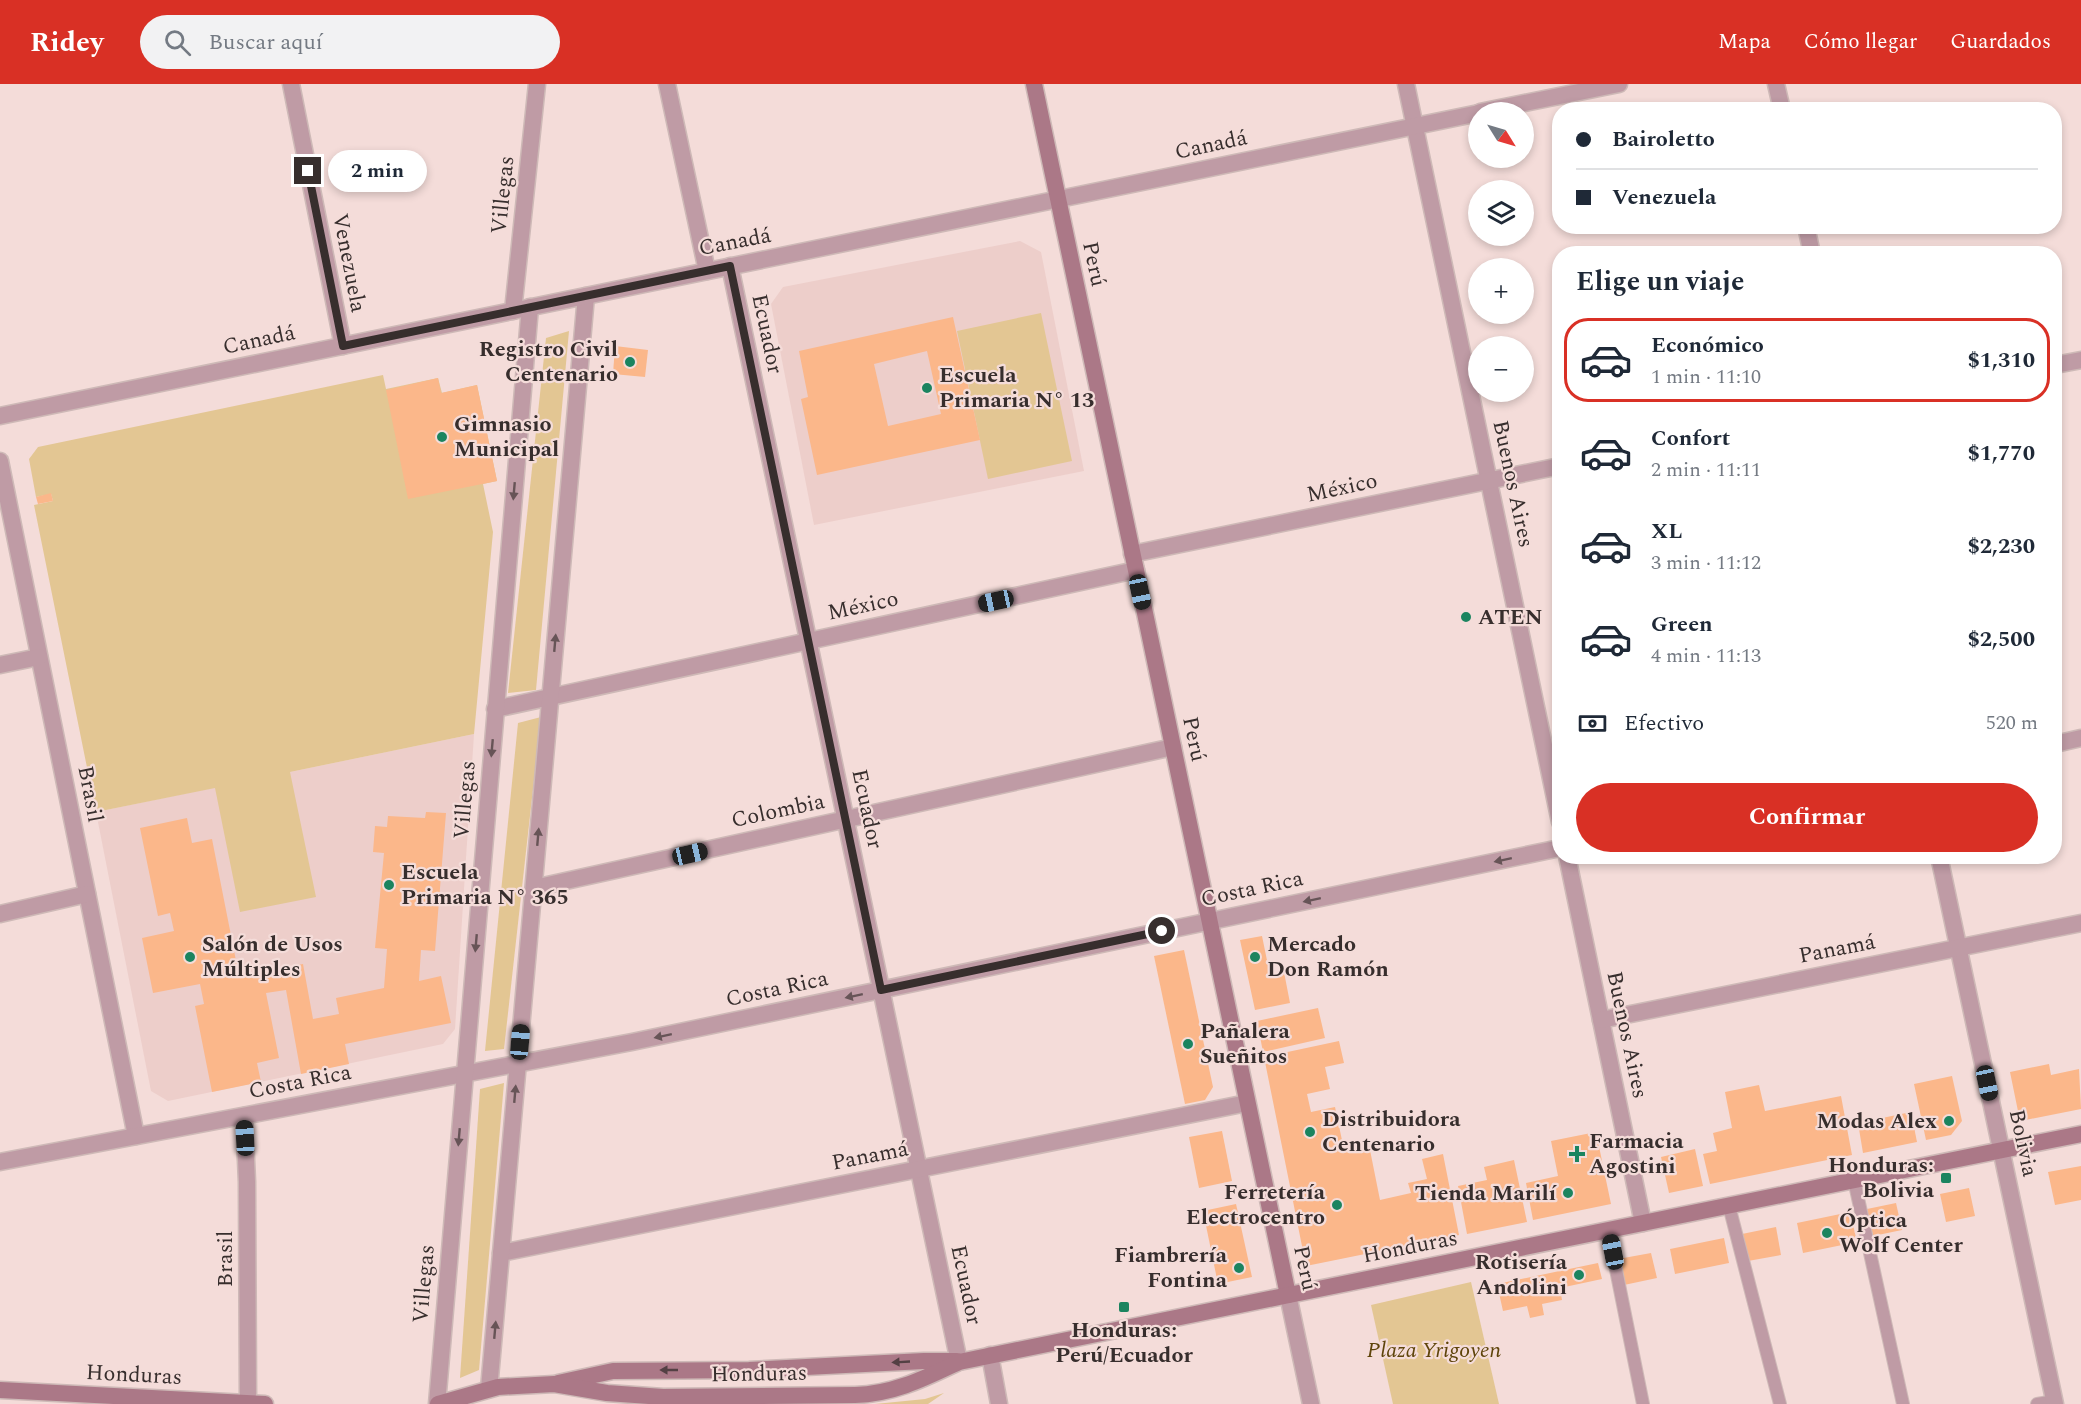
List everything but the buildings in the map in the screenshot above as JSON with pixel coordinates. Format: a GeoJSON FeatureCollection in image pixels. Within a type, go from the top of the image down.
{"type":"FeatureCollection","features":[{"type":"Feature","properties":{"kind":"main road","name":"Perú"},"geometry":{"type":"LineString","coordinates":[[1034,84],[1288,1295]]}},
{"type":"Feature","properties":{"kind":"main road","name":"Honduras"},"geometry":{"type":"LineString","coordinates":[[554,1384],[606,1393],[740,1400],[855,1395],[896,1390],[959,1362],[990,1355],[2081,1134]]}},
{"type":"Feature","properties":{"kind":"main road","name":"Honduras"},"geometry":{"type":"LineString","coordinates":[[437,1404],[489,1389],[554,1384],[613,1371],[749,1370],[924,1361],[959,1362]]}},
{"type":"Feature","properties":{"kind":"main road"},"geometry":{"type":"LineString","coordinates":[[749,1370],[757,1388],[758,1400]]}},
{"type":"Feature","properties":{"kind":"main road"},"geometry":{"type":"LineString","coordinates":[[740,1400],[742,1386],[749,1370]]}},
{"type":"Feature","properties":{"kind":"main road","name":"Honduras"},"geometry":{"type":"LineString","coordinates":[[0,1390],[257,1404]]}},
{"type":"Feature","properties":{"kind":"main road"},"geometry":{"type":"LineString","coordinates":[[830,1404],[855,1395]]}},
{"type":"Feature","properties":{"kind":"main road"},"geometry":{"type":"LineString","coordinates":[[643,1396],[671,1404]]}},
{"type":"Feature","properties":{"kind":"street","name":"Venezuela"},"geometry":{"type":"LineString","coordinates":[[291,84],[343,346]]}},
{"type":"Feature","properties":{"kind":"street","name":"Villegas"},"geometry":{"type":"LineString","coordinates":[[437,1404],[495,709],[537,84]]}},
{"type":"Feature","properties":{"kind":"street"},"geometry":{"type":"LineString","coordinates":[[667,84],[707,271]]}},
{"type":"Feature","properties":{"kind":"street","name":"Buenos Aires"},"geometry":{"type":"LineString","coordinates":[[1406,84],[1552,784]]}},
{"type":"Feature","properties":{"kind":"street","name":"Canadá"},"geometry":{"type":"LineString","coordinates":[[1532,102],[1619,84]]}},
{"type":"Feature","properties":{"kind":"street"},"geometry":{"type":"LineString","coordinates":[[1776,84],[1780,102]]}},
{"type":"Feature","properties":{"kind":"street","name":"Canadá"},"geometry":{"type":"LineString","coordinates":[[0,416],[1468,115]]}},
{"type":"Feature","properties":{"kind":"street","name":"Ecuador"},"geometry":{"type":"LineString","coordinates":[[730,266],[959,1362]]}},
{"type":"Feature","properties":{"kind":"street"},"geometry":{"type":"LineString","coordinates":[[489,1389],[586,296]]}},
{"type":"Feature","properties":{"kind":"street"},"geometry":{"type":"LineString","coordinates":[[2062,364],[2081,360]]}},
{"type":"Feature","properties":{"kind":"street","name":"Brasil"},"geometry":{"type":"LineString","coordinates":[[0,461],[136,1136]]}},
{"type":"Feature","properties":{"kind":"street","name":"México"},"geometry":{"type":"LineString","coordinates":[[495,709],[809,641],[1134,562],[1552,468]]}},
{"type":"Feature","properties":{"kind":"street"},"geometry":{"type":"LineString","coordinates":[[0,665],[39,657]]}},
{"type":"Feature","properties":{"kind":"street"},"geometry":{"type":"LineString","coordinates":[[2062,742],[2081,738]]}},
{"type":"Feature","properties":{"kind":"street","name":"Colombia"},"geometry":{"type":"LineString","coordinates":[[534,888],[1173,747]]}},
{"type":"Feature","properties":{"kind":"street","name":"Costa Rica"},"geometry":{"type":"LineString","coordinates":[[0,1162],[465,1072],[518,1064],[1552,850]]}},
{"type":"Feature","properties":{"kind":"street","name":"Buenos Aires"},"geometry":{"type":"LineString","coordinates":[[1569,864],[1643,1223]]}},
{"type":"Feature","properties":{"kind":"street","name":"Bolivia"},"geometry":{"type":"LineString","coordinates":[[1941,864],[2055,1403]]}},
{"type":"Feature","properties":{"kind":"street"},"geometry":{"type":"LineString","coordinates":[[0,914],[87,894]]}},
{"type":"Feature","properties":{"kind":"street","name":"Panamá"},"geometry":{"type":"LineString","coordinates":[[1601,1020],[2081,923]]}},
{"type":"Feature","properties":{"kind":"street","name":"Panamá"},"geometry":{"type":"LineString","coordinates":[[501,1253],[1247,1103]]}},
{"type":"Feature","properties":{"kind":"street","name":"Brasil"},"geometry":{"type":"LineString","coordinates":[[244,1116],[257,1404]]}},
{"type":"Feature","properties":{"kind":"street","name":"Perú"},"geometry":{"type":"LineString","coordinates":[[1288,1295],[1311,1404]]}},
{"type":"Feature","properties":{"kind":"street","name":"Ecuador"},"geometry":{"type":"LineString","coordinates":[[990,1355],[999,1404]]}},
{"type":"Feature","properties":{"kind":"lane"},"geometry":{"type":"LineString","coordinates":[[1854,1180],[1904,1404]]}},
{"type":"Feature","properties":{"kind":"lane"},"geometry":{"type":"LineString","coordinates":[[1729,1206],[1780,1404]]}},
{"type":"Feature","properties":{"kind":"lane"},"geometry":{"type":"LineString","coordinates":[[1608,1230],[1643,1404]]}},
{"type":"Feature","properties":{"kind":"lane"},"geometry":{"type":"LineString","coordinates":[[2037,1404],[2055,1403]]}},
{"type":"Feature","properties":{"kind":"shaded area","name":"Escuela Primaria N° 13"},"geometry":{"type":"Polygon","coordinates":[[[1020,241],[1041,252],[1084,471],[814,525],[771,304],[783,287],[1020,241]]]}},
{"type":"Feature","properties":{"kind":"shaded area"},"geometry":{"type":"Polygon","coordinates":[[[474,734],[455,1029],[443,1044],[168,1101],[151,1091],[96,812],[474,734]]]}},
{"type":"Feature","properties":{"kind":"green space"},"geometry":{"type":"Polygon","coordinates":[[[1041,313],[1072,461],[988,479],[957,331],[1041,313]]]}},
{"type":"Feature","properties":{"kind":"green space"},"geometry":{"type":"Polygon","coordinates":[[[569,331],[536,690],[508,693],[546,338],[569,331]]]}},
{"type":"Feature","properties":{"kind":"green space"},"geometry":{"type":"Polygon","coordinates":[[[383,375],[386,389],[438,378],[442,393],[477,385],[497,481],[483,484],[493,532],[474,734],[290,772],[316,897],[240,912],[215,788],[96,812],[34,505],[53,501],[51,494],[36,497],[29,459],[38,447],[383,375]]]}},
{"type":"Feature","properties":{"kind":"green space"},"geometry":{"type":"Polygon","coordinates":[[[541,717],[504,1049],[485,1051],[518,723],[541,717]]]}},
{"type":"Feature","properties":{"kind":"green space"},"geometry":{"type":"Polygon","coordinates":[[[504,1083],[479,1370],[460,1378],[480,1089],[504,1083]]]}},
{"type":"Feature","properties":{"kind":"green space","name":"Plaza Yrigoyen"},"geometry":{"type":"Polygon","coordinates":[[[1471,1282],[1499,1404],[1393,1404],[1371,1305],[1471,1282]]]}},
{"type":"Feature","properties":{"kind":"green space"},"geometry":{"type":"Polygon","coordinates":[[[944,1393],[928,1404],[875,1404],[925,1399],[944,1393]]]}},
{"type":"Feature","properties":{"kind":"place","name":"Registro Civil Centenario"},"geometry":{"type":"Point","coordinates":[630,362]}},
{"type":"Feature","properties":{"kind":"place","name":"Escuela Primaria N° 13"},"geometry":{"type":"Point","coordinates":[927,388]}},
{"type":"Feature","properties":{"kind":"place","name":"Gimnasio Municipal"},"geometry":{"type":"Point","coordinates":[442,437]}},
{"type":"Feature","properties":{"kind":"place","name":"ATEN"},"geometry":{"type":"Point","coordinates":[1466,617]}},
{"type":"Feature","properties":{"kind":"place","name":"Escuela Primaria N° 365"},"geometry":{"type":"Point","coordinates":[389,885]}},
{"type":"Feature","properties":{"kind":"place","name":"Salón de Usos Múltiples"},"geometry":{"type":"Point","coordinates":[190,957]}},
{"type":"Feature","properties":{"kind":"place","name":"Mercado Don Ramón"},"geometry":{"type":"Point","coordinates":[1255,957]}},
{"type":"Feature","properties":{"kind":"place","name":"Pañalera Sueñitos"},"geometry":{"type":"Point","coordinates":[1188,1044]}},
{"type":"Feature","properties":{"kind":"place","name":"Modas Alex"},"geometry":{"type":"Point","coordinates":[1949,1121]}},
{"type":"Feature","properties":{"kind":"place","name":"Distribuidora Centenario"},"geometry":{"type":"Point","coordinates":[1310,1132]}},
{"type":"Feature","properties":{"kind":"place","name":"Farmacia Agostini"},"geometry":{"type":"Point","coordinates":[1577,1154]}},
{"type":"Feature","properties":{"kind":"place","name":"Honduras: Bolivia"},"geometry":{"type":"Point","coordinates":[1946,1178]}},
{"type":"Feature","properties":{"kind":"place","name":"Tienda Marilí"},"geometry":{"type":"Point","coordinates":[1568,1193]}},
{"type":"Feature","properties":{"kind":"place","name":"Ferretería Electrocentro"},"geometry":{"type":"Point","coordinates":[1337,1205]}},
{"type":"Feature","properties":{"kind":"place","name":"Óptica Wolf Center"},"geometry":{"type":"Point","coordinates":[1827,1233]}},
{"type":"Feature","properties":{"kind":"place","name":"Fiambrería Fontina"},"geometry":{"type":"Point","coordinates":[1239,1268]}},
{"type":"Feature","properties":{"kind":"place","name":"Rotisería Andolini"},"geometry":{"type":"Point","coordinates":[1579,1275]}},
{"type":"Feature","properties":{"kind":"place","name":"Honduras: Perú/Ecuador"},"geometry":{"type":"Point","coordinates":[1124,1307]}},
{"type":"Feature","properties":{"kind":"route"},"geometry":{"type":"LineString","coordinates":[[308,171],[343,346],[730,266],[881,990],[1162,931]]}}]}
